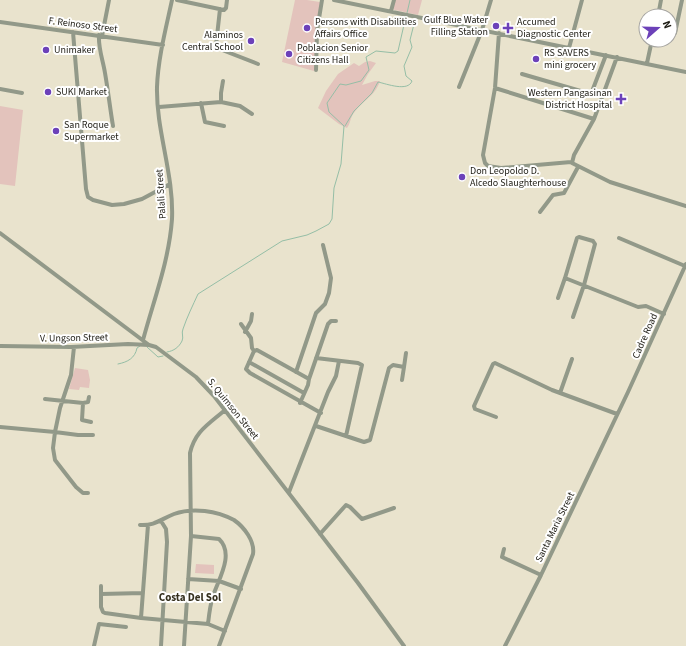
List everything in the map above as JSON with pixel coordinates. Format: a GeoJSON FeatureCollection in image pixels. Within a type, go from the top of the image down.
{"type":"FeatureCollection","features":[{"type":"Feature","properties":{"kind":"street"},"geometry":{"type":"LineString","coordinates":[[109,0],[100,36],[99,47],[109,94],[113,126]]}},
{"type":"Feature","properties":{"kind":"street","name":"Palali Street"},"geometry":{"type":"LineString","coordinates":[[143,340],[167,255],[172,217],[170,184],[157,87],[159,65],[172,0]]}},
{"type":"Feature","properties":{"kind":"street"},"geometry":{"type":"LineString","coordinates":[[177,0],[220,10],[225,9],[227,0]]}},
{"type":"Feature","properties":{"kind":"street"},"geometry":{"type":"LineString","coordinates":[[316,70],[318,31],[322,0]]}},
{"type":"Feature","properties":{"kind":"street"},"geometry":{"type":"LineString","coordinates":[[334,0],[419,16],[686,72]]}},
{"type":"Feature","properties":{"kind":"street"},"geometry":{"type":"LineString","coordinates":[[391,11],[394,0]]}},
{"type":"Feature","properties":{"kind":"street"},"geometry":{"type":"LineString","coordinates":[[459,88],[482,30],[491,0]]}},
{"type":"Feature","properties":{"kind":"street"},"geometry":{"type":"LineString","coordinates":[[568,48],[582,0]]}},
{"type":"Feature","properties":{"kind":"street"},"geometry":{"type":"LineString","coordinates":[[678,19],[682,0]]}},
{"type":"Feature","properties":{"kind":"street"},"geometry":{"type":"LineString","coordinates":[[220,10],[216,45],[217,48],[258,64]]}},
{"type":"Feature","properties":{"kind":"street","name":"F. Reinoso Street"},"geometry":{"type":"LineString","coordinates":[[0,22],[163,45]]}},
{"type":"Feature","properties":{"kind":"street"},"geometry":{"type":"LineString","coordinates":[[73,32],[86,189],[88,197],[93,200],[112,205],[124,204],[142,199],[170,184]]}},
{"type":"Feature","properties":{"kind":"street"},"geometry":{"type":"LineString","coordinates":[[499,33],[495,88],[484,150],[484,159],[488,166],[493,168],[501,168],[571,162],[578,167],[610,182],[686,206]]}},
{"type":"Feature","properties":{"kind":"street"},"geometry":{"type":"LineString","coordinates":[[647,63],[650,48]]}},
{"type":"Feature","properties":{"kind":"street"},"geometry":{"type":"LineString","coordinates":[[522,74],[591,94],[606,55]]}},
{"type":"Feature","properties":{"kind":"street"},"geometry":{"type":"LineString","coordinates":[[571,162],[594,120],[617,57]]}},
{"type":"Feature","properties":{"kind":"street"},"geometry":{"type":"LineString","coordinates":[[221,102],[223,81]]}},
{"type":"Feature","properties":{"kind":"street"},"geometry":{"type":"LineString","coordinates":[[495,88],[594,120]]}},
{"type":"Feature","properties":{"kind":"street"},"geometry":{"type":"LineString","coordinates":[[0,89],[22,93]]}},
{"type":"Feature","properties":{"kind":"street"},"geometry":{"type":"LineString","coordinates":[[159,107],[221,102],[240,106],[252,114]]}},
{"type":"Feature","properties":{"kind":"street"},"geometry":{"type":"LineString","coordinates":[[201,103],[205,122],[224,126]]}},
{"type":"Feature","properties":{"kind":"street"},"geometry":{"type":"LineString","coordinates":[[540,212],[553,195],[564,192],[578,167]]}},
{"type":"Feature","properties":{"kind":"street","name":"S. Quimson Street"},"geometry":{"type":"LineString","coordinates":[[0,233],[149,345],[156,347],[196,377],[214,396],[289,492],[404,646]]}},
{"type":"Feature","properties":{"kind":"street"},"geometry":{"type":"LineString","coordinates":[[558,298],[576,238],[579,237],[593,241],[595,244],[584,285],[573,317]]}},
{"type":"Feature","properties":{"kind":"street"},"geometry":{"type":"LineString","coordinates":[[619,238],[686,265]]}},
{"type":"Feature","properties":{"kind":"street"},"geometry":{"type":"LineString","coordinates":[[296,372],[316,313],[325,304],[329,293],[331,278],[323,245]]}},
{"type":"Feature","properties":{"kind":"street","name":"Cadre Road"},"geometry":{"type":"LineString","coordinates":[[617,414],[686,265]]}},
{"type":"Feature","properties":{"kind":"street"},"geometry":{"type":"LineString","coordinates":[[565,278],[638,307],[646,306],[664,314]]}},
{"type":"Feature","properties":{"kind":"street"},"geometry":{"type":"LineString","coordinates":[[245,332],[251,321],[252,314]]}},
{"type":"Feature","properties":{"kind":"street"},"geometry":{"type":"LineString","coordinates":[[300,403],[308,385],[328,324],[331,321],[336,321]]}},
{"type":"Feature","properties":{"kind":"street"},"geometry":{"type":"LineString","coordinates":[[241,324],[245,332],[251,338],[252,348],[254,351],[246,369],[250,373],[300,403],[321,413]]}},
{"type":"Feature","properties":{"kind":"street","name":"V. Ungson Street"},"geometry":{"type":"LineString","coordinates":[[0,346],[74,347],[128,344],[149,345]]}},
{"type":"Feature","properties":{"kind":"street"},"geometry":{"type":"LineString","coordinates":[[74,347],[71,375],[58,415],[53,448],[55,460],[76,487],[83,493],[88,493]]}},
{"type":"Feature","properties":{"kind":"street"},"geometry":{"type":"LineString","coordinates":[[254,351],[260,352],[309,380]]}},
{"type":"Feature","properties":{"kind":"street"},"geometry":{"type":"LineString","coordinates":[[402,380],[406,353]]}},
{"type":"Feature","properties":{"kind":"street"},"geometry":{"type":"LineString","coordinates":[[316,358],[358,362],[361,364],[362,367],[346,436]]}},
{"type":"Feature","properties":{"kind":"street"},"geometry":{"type":"LineString","coordinates":[[560,392],[572,359]]}},
{"type":"Feature","properties":{"kind":"street"},"geometry":{"type":"LineString","coordinates":[[289,492],[328,392],[336,376],[339,361]]}},
{"type":"Feature","properties":{"kind":"street"},"geometry":{"type":"LineString","coordinates":[[250,362],[304,393]]}},
{"type":"Feature","properties":{"kind":"street"},"geometry":{"type":"LineString","coordinates":[[496,417],[475,409],[474,406],[494,363],[497,363],[560,392],[617,414]]}},
{"type":"Feature","properties":{"kind":"street"},"geometry":{"type":"LineString","coordinates":[[316,426],[364,442],[370,440],[389,368],[393,365],[404,367]]}},
{"type":"Feature","properties":{"kind":"street"},"geometry":{"type":"LineString","coordinates":[[45,399],[83,403],[88,402],[89,397]]}},
{"type":"Feature","properties":{"kind":"street"},"geometry":{"type":"LineString","coordinates":[[83,403],[82,420],[91,422]]}},
{"type":"Feature","properties":{"kind":"street"},"geometry":{"type":"LineString","coordinates":[[184,646],[191,536],[190,453],[192,443],[196,435],[225,410]]}},
{"type":"Feature","properties":{"kind":"street","name":"Santa Maria Street"},"geometry":{"type":"LineString","coordinates":[[505,646],[541,575],[617,414]]}},
{"type":"Feature","properties":{"kind":"street"},"geometry":{"type":"LineString","coordinates":[[0,427],[78,435],[93,435]]}},
{"type":"Feature","properties":{"kind":"street"},"geometry":{"type":"LineString","coordinates":[[320,534],[346,505],[363,519],[394,508]]}},
{"type":"Feature","properties":{"kind":"street"},"geometry":{"type":"LineString","coordinates":[[140,525],[148,525],[161,521],[176,513],[191,510],[204,511],[230,518],[238,523],[249,537],[253,546],[254,554],[219,646]]}},
{"type":"Feature","properties":{"kind":"street"},"geometry":{"type":"LineString","coordinates":[[160,646],[167,542],[166,529],[161,521]]}},
{"type":"Feature","properties":{"kind":"street"},"geometry":{"type":"LineString","coordinates":[[141,618],[148,525]]}},
{"type":"Feature","properties":{"kind":"street"},"geometry":{"type":"LineString","coordinates":[[191,536],[219,539],[224,545],[226,555],[219,581],[211,602],[208,624]]}},
{"type":"Feature","properties":{"kind":"street"},"geometry":{"type":"LineString","coordinates":[[504,549],[502,557],[541,575]]}},
{"type":"Feature","properties":{"kind":"street"},"geometry":{"type":"LineString","coordinates":[[188,579],[219,581],[241,589]]}},
{"type":"Feature","properties":{"kind":"street"},"geometry":{"type":"LineString","coordinates":[[101,586],[103,612],[108,614],[208,624],[225,631]]}},
{"type":"Feature","properties":{"kind":"street"},"geometry":{"type":"LineString","coordinates":[[101,594],[143,593]]}},
{"type":"Feature","properties":{"kind":"street"},"geometry":{"type":"LineString","coordinates":[[94,646],[100,624],[126,628]]}},
{"type":"Feature","properties":{"kind":"shaded area"},"geometry":{"type":"Polygon","coordinates":[[[295,0],[320,2],[314,71],[282,62],[295,0]]]}},
{"type":"Feature","properties":{"kind":"shaded area"},"geometry":{"type":"Polygon","coordinates":[[[393,0],[422,0],[418,15],[391,9],[393,0]]]}},
{"type":"Feature","properties":{"kind":"shaded area"},"geometry":{"type":"Polygon","coordinates":[[[370,61],[376,63],[362,85],[380,81],[378,87],[355,111],[347,128],[339,124],[318,108],[326,91],[338,74],[354,63],[359,66],[370,61]]]}},
{"type":"Feature","properties":{"kind":"shaded area"},"geometry":{"type":"Polygon","coordinates":[[[0,106],[23,110],[15,186],[0,184],[0,106]]]}},
{"type":"Feature","properties":{"kind":"shaded area"},"geometry":{"type":"Polygon","coordinates":[[[75,368],[88,370],[90,380],[89,388],[80,387],[79,390],[69,389],[75,368]]]}},
{"type":"Feature","properties":{"kind":"shaded area"},"geometry":{"type":"Polygon","coordinates":[[[196,564],[214,565],[214,574],[195,573],[196,564]]]}},
{"type":"Feature","properties":{"kind":"waterway"},"geometry":{"type":"LineString","coordinates":[[407,13],[410,0]]}},
{"type":"Feature","properties":{"kind":"waterway"},"geometry":{"type":"LineString","coordinates":[[167,352],[172,351],[182,341],[182,330],[198,294],[282,241],[307,235],[329,224],[332,219],[334,188],[341,164],[344,126],[329,112],[327,103],[340,84],[346,85],[361,81],[369,70],[366,57],[376,51],[395,53],[398,51],[406,16]]}},
{"type":"Feature","properties":{"kind":"waterway"},"geometry":{"type":"LineString","coordinates":[[345,126],[354,111],[372,93],[378,82],[402,87],[410,84],[412,81],[406,76],[404,66],[412,47],[410,40],[414,24],[406,20]]}},
{"type":"Feature","properties":{"kind":"waterway"},"geometry":{"type":"LineString","coordinates":[[118,364],[130,359],[140,346]]}},
{"type":"Feature","properties":{"kind":"waterway"},"geometry":{"type":"LineString","coordinates":[[147,347],[158,357],[163,356]]}},
{"type":"Feature","properties":{"kind":"place","name":"Gulf Blue Water Filling Station"},"geometry":{"type":"Point","coordinates":[496,26]}},
{"type":"Feature","properties":{"kind":"place","name":"Persons with Disabilities Affairs Office"},"geometry":{"type":"Point","coordinates":[307,28]}},
{"type":"Feature","properties":{"kind":"place","name":"Accumed Diagnostic Center"},"geometry":{"type":"Point","coordinates":[508,28]}},
{"type":"Feature","properties":{"kind":"place","name":"Alaminos Central School"},"geometry":{"type":"Point","coordinates":[251,41]}},
{"type":"Feature","properties":{"kind":"place","name":"Unimaker"},"geometry":{"type":"Point","coordinates":[46,50]}},
{"type":"Feature","properties":{"kind":"place","name":"Poblacion Senior Citizens Hall"},"geometry":{"type":"Point","coordinates":[289,54]}},
{"type":"Feature","properties":{"kind":"place","name":"RS SAVERS mini grocery"},"geometry":{"type":"Point","coordinates":[536,59]}},
{"type":"Feature","properties":{"kind":"place","name":"SUKI Market"},"geometry":{"type":"Point","coordinates":[48,92]}},
{"type":"Feature","properties":{"kind":"place","name":"Western Pangasinan District Hospital"},"geometry":{"type":"Point","coordinates":[621,99]}},
{"type":"Feature","properties":{"kind":"place","name":"San Roque Supermarket"},"geometry":{"type":"Point","coordinates":[56,131]}},
{"type":"Feature","properties":{"kind":"place","name":"Don Leopoldo D. Alcedo Slaughterhouse"},"geometry":{"type":"Point","coordinates":[462,177]}},
{"type":"Feature","properties":{"kind":"district","name":"Costa Del Sol"},"geometry":{"type":"Point","coordinates":[190,597]}}]}
